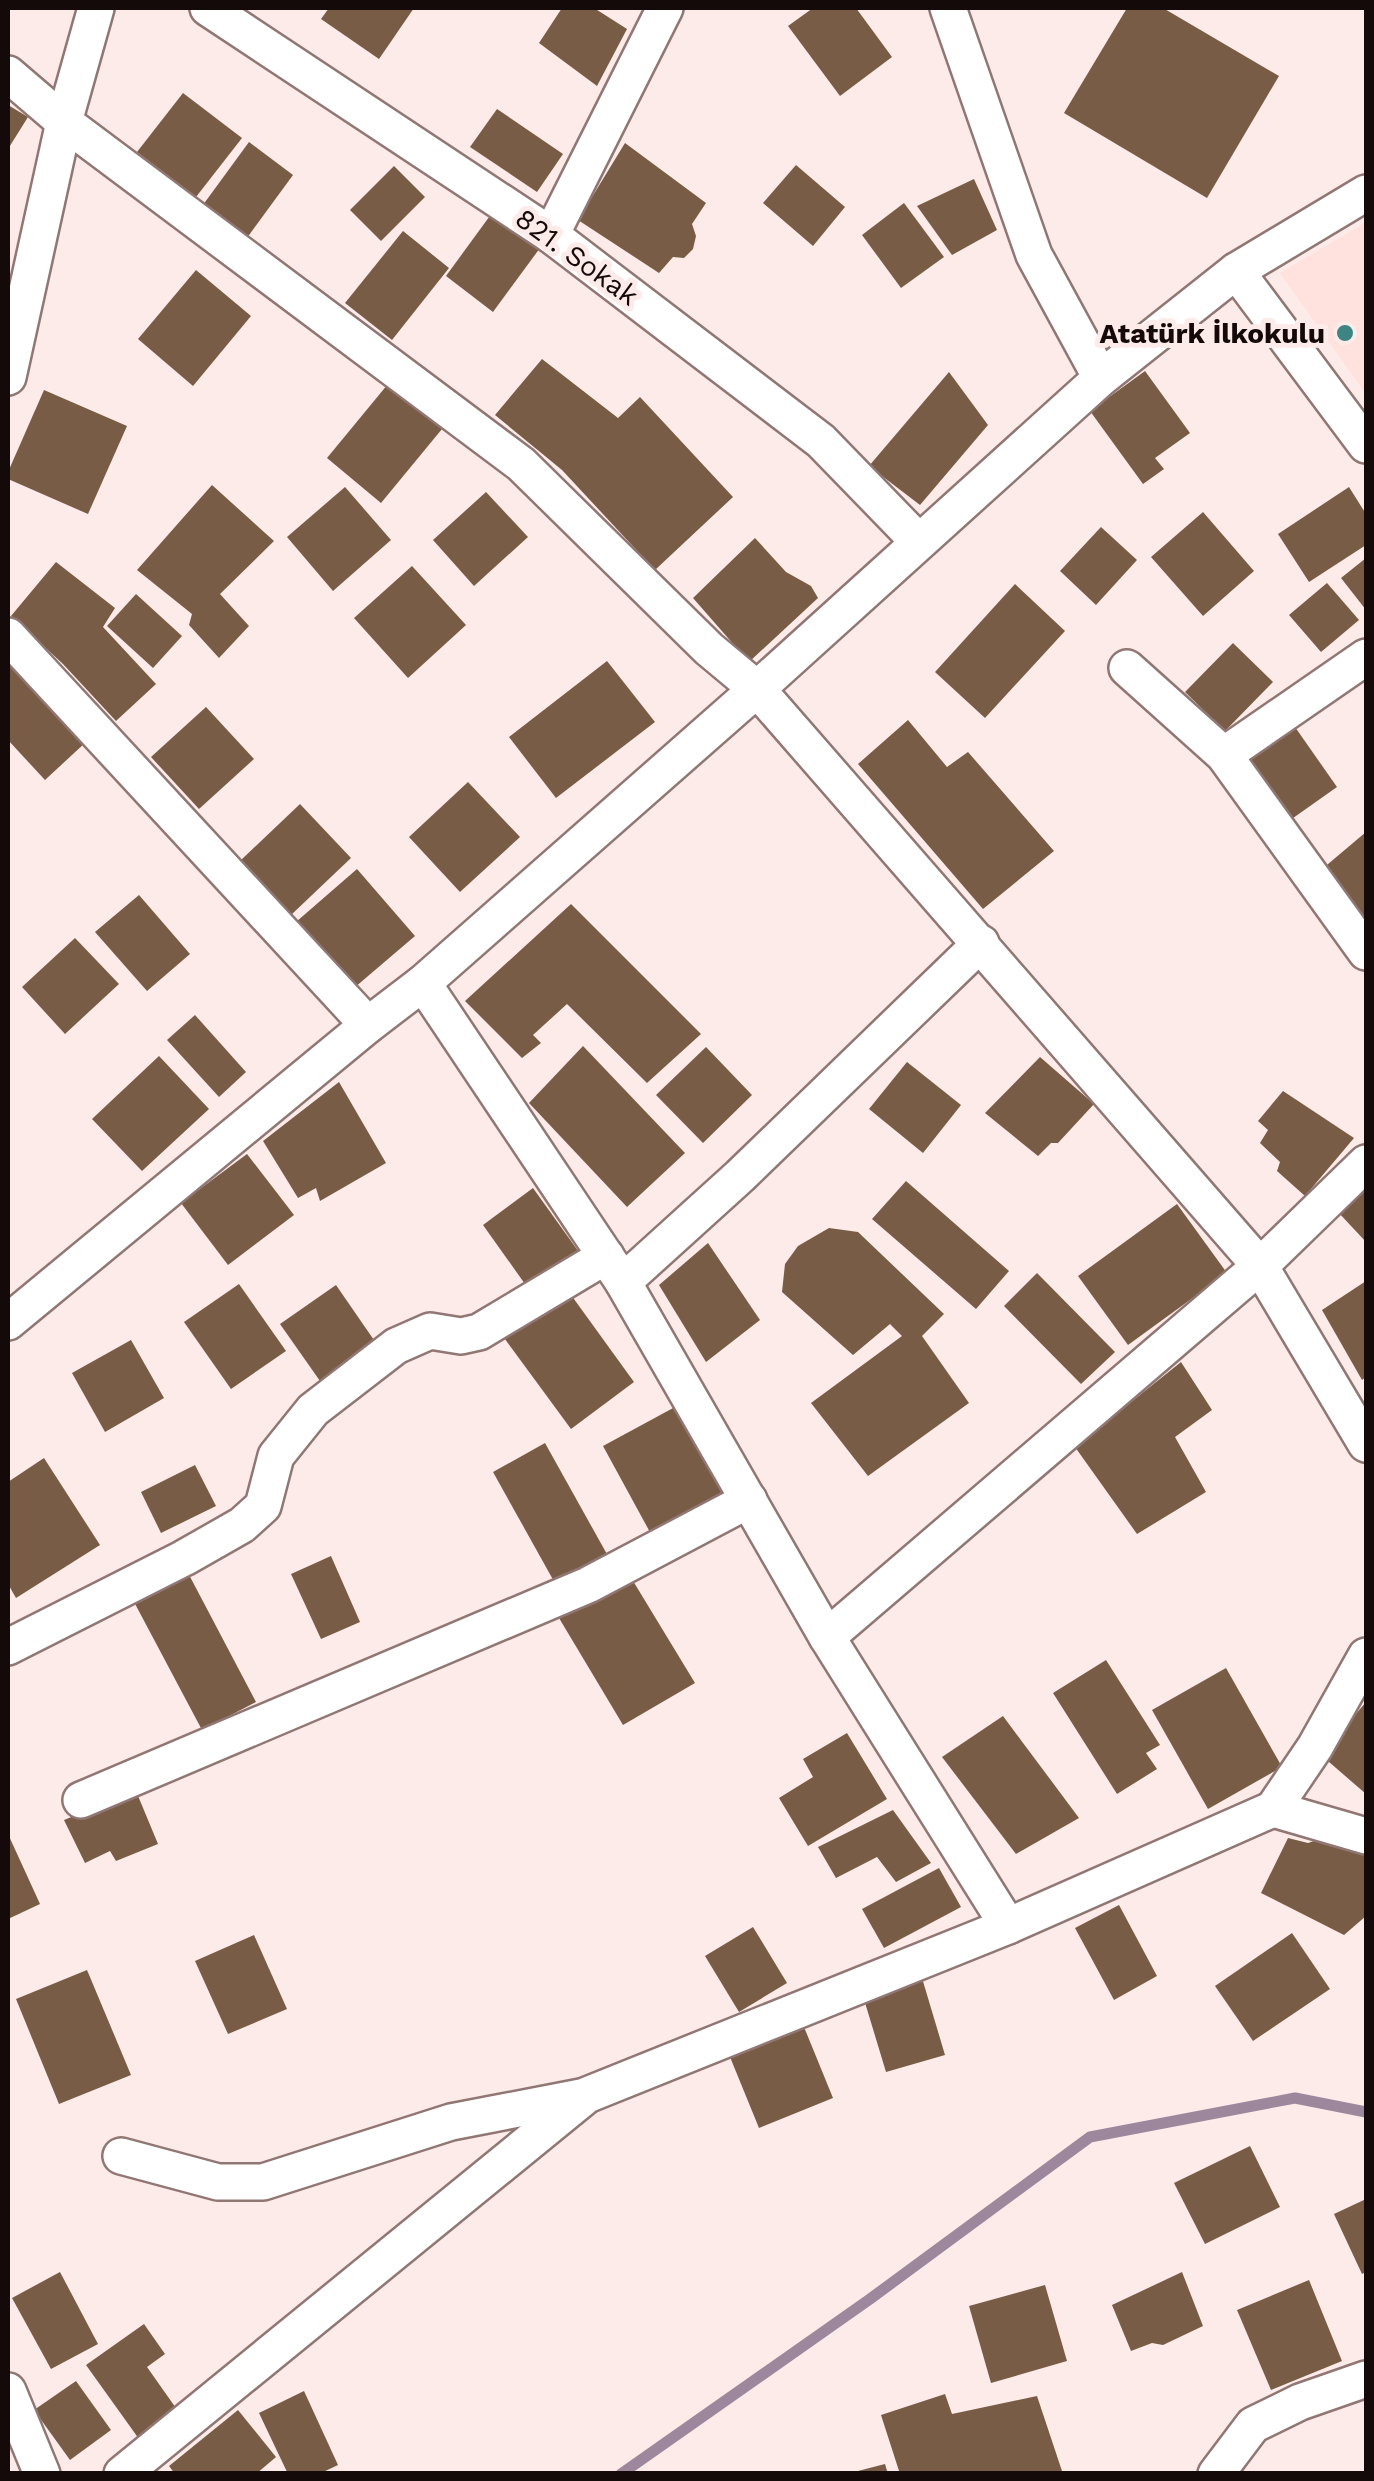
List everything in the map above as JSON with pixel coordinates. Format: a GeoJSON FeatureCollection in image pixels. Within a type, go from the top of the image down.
{"type":"FeatureCollection","features":[{"type":"Feature","properties":{"kind":"street"},"geometry":{"type":"LineString","coordinates":[[8,377],[64,122],[96,8]]}},
{"type":"Feature","properties":{"kind":"street","name":"821. Sokak"},"geometry":{"type":"LineString","coordinates":[[208,8],[551,235],[820,440],[918,542]]}},
{"type":"Feature","properties":{"kind":"street"},"geometry":{"type":"LineString","coordinates":[[551,235],[666,8]]}},
{"type":"Feature","properties":{"kind":"street"},"geometry":{"type":"LineString","coordinates":[[948,8],[1034,255],[1100,378]]}},
{"type":"Feature","properties":{"kind":"street"},"geometry":{"type":"LineString","coordinates":[[8,74],[64,122],[521,464],[708,649],[757,689],[1260,1266],[1366,1444]]}},
{"type":"Feature","properties":{"kind":"street"},"geometry":{"type":"LineString","coordinates":[[8,1322],[423,984],[1100,378],[1236,271],[1366,192]]}},
{"type":"Feature","properties":{"kind":"street"},"geometry":{"type":"LineString","coordinates":[[1236,271],[1366,445]]}},
{"type":"Feature","properties":{"kind":"street"},"geometry":{"type":"LineString","coordinates":[[8,636],[368,1025]]}},
{"type":"Feature","properties":{"kind":"street"},"geometry":{"type":"LineString","coordinates":[[1224,755],[1366,657]]}},
{"type":"Feature","properties":{"kind":"street"},"geometry":{"type":"LineString","coordinates":[[1127,668],[1224,755],[1366,952]]}},
{"type":"Feature","properties":{"kind":"street"},"geometry":{"type":"LineString","coordinates":[[8,1646],[242,1525],[263,1506],[276,1456],[313,1410],[396,1346],[430,1331],[461,1336],[479,1332],[614,1269],[740,1176],[980,943]]}},
{"type":"Feature","properties":{"kind":"street"},"geometry":{"type":"LineString","coordinates":[[423,984],[614,1269],[828,1637],[1008,1926]]}},
{"type":"Feature","properties":{"kind":"street"},"geometry":{"type":"LineString","coordinates":[[828,1637],[1260,1266],[1366,1164]]}},
{"type":"Feature","properties":{"kind":"street"},"geometry":{"type":"LineString","coordinates":[[81,1800],[588,1585],[749,1500]]}},
{"type":"Feature","properties":{"kind":"street"},"geometry":{"type":"LineString","coordinates":[[122,2156],[218,2182],[263,2182],[451,2122],[586,2096],[1008,1926],[1273,1809],[1315,1747],[1366,1656]]}},
{"type":"Feature","properties":{"kind":"street"},"geometry":{"type":"LineString","coordinates":[[1273,1809],[1366,1836]]}},
{"type":"Feature","properties":{"kind":"street"},"geometry":{"type":"LineString","coordinates":[[122,2474],[586,2096]]}},
{"type":"Feature","properties":{"kind":"street"},"geometry":{"type":"LineString","coordinates":[[1216,2474],[1253,2425],[1300,2402],[1366,2379]]}},
{"type":"Feature","properties":{"kind":"street"},"geometry":{"type":"LineString","coordinates":[[8,2391],[42,2474]]}},
{"type":"Feature","properties":{"kind":"shaded area","name":"Atatürk İlkokulu"},"geometry":{"type":"Polygon","coordinates":[[[1366,222],[1366,394],[1280,273],[1366,222]]]}},
{"type":"Feature","properties":{"kind":"building"},"geometry":{"type":"Polygon","coordinates":[[[329,8],[414,8],[379,59],[321,19],[329,8]]]}},
{"type":"Feature","properties":{"kind":"building"},"geometry":{"type":"Polygon","coordinates":[[[562,8],[594,8],[627,29],[597,86],[539,43],[562,8]]]}},
{"type":"Feature","properties":{"kind":"building"},"geometry":{"type":"Polygon","coordinates":[[[813,8],[856,8],[892,57],[840,96],[788,26],[813,8]]]}},
{"type":"Feature","properties":{"kind":"building"},"geometry":{"type":"Polygon","coordinates":[[[1127,8],[1163,8],[1279,76],[1207,198],[1064,113],[1127,8]]]}},
{"type":"Feature","properties":{"kind":"building"},"geometry":{"type":"Polygon","coordinates":[[[183,93],[242,138],[196,197],[137,152],[183,93]]]}},
{"type":"Feature","properties":{"kind":"building"},"geometry":{"type":"Polygon","coordinates":[[[8,105],[28,117],[8,149],[8,105]]]}},
{"type":"Feature","properties":{"kind":"building"},"geometry":{"type":"Polygon","coordinates":[[[497,109],[563,154],[537,192],[470,147],[497,109]]]}},
{"type":"Feature","properties":{"kind":"building"},"geometry":{"type":"Polygon","coordinates":[[[249,142],[293,175],[244,242],[200,209],[249,142]]]}},
{"type":"Feature","properties":{"kind":"building"},"geometry":{"type":"Polygon","coordinates":[[[625,143],[706,203],[692,224],[696,236],[693,249],[684,258],[673,257],[659,273],[578,220],[625,143]]]}},
{"type":"Feature","properties":{"kind":"building"},"geometry":{"type":"Polygon","coordinates":[[[796,165],[845,207],[813,246],[763,203],[796,165]]]}},
{"type":"Feature","properties":{"kind":"building"},"geometry":{"type":"Polygon","coordinates":[[[394,166],[425,197],[381,241],[350,210],[394,166]]]}},
{"type":"Feature","properties":{"kind":"building"},"geometry":{"type":"Polygon","coordinates":[[[974,179],[997,230],[952,255],[917,206],[974,179]]]}},
{"type":"Feature","properties":{"kind":"building"},"geometry":{"type":"Polygon","coordinates":[[[904,203],[944,257],[901,288],[862,235],[904,203]]]}},
{"type":"Feature","properties":{"kind":"building"},"geometry":{"type":"Polygon","coordinates":[[[492,213],[540,248],[493,312],[446,276],[492,213]]]}},
{"type":"Feature","properties":{"kind":"building"},"geometry":{"type":"Polygon","coordinates":[[[403,231],[449,268],[392,340],[345,303],[403,231]]]}},
{"type":"Feature","properties":{"kind":"building"},"geometry":{"type":"Polygon","coordinates":[[[196,270],[251,316],[193,386],[138,339],[196,270]]]}},
{"type":"Feature","properties":{"kind":"building"},"geometry":{"type":"Polygon","coordinates":[[[542,359],[618,418],[640,397],[733,497],[655,570],[562,470],[495,415],[542,359]]]}},
{"type":"Feature","properties":{"kind":"building"},"geometry":{"type":"Polygon","coordinates":[[[1145,371],[1190,433],[1155,458],[1164,469],[1143,484],[1090,411],[1145,371]]]}},
{"type":"Feature","properties":{"kind":"building"},"geometry":{"type":"Polygon","coordinates":[[[949,372],[988,425],[920,505],[869,466],[949,372]]]}},
{"type":"Feature","properties":{"kind":"building"},"geometry":{"type":"Polygon","coordinates":[[[388,384],[442,429],[381,503],[327,458],[388,384]]]}},
{"type":"Feature","properties":{"kind":"building"},"geometry":{"type":"Polygon","coordinates":[[[44,390],[127,426],[88,514],[8,479],[44,390]]]}},
{"type":"Feature","properties":{"kind":"building"},"geometry":{"type":"Polygon","coordinates":[[[212,485],[274,541],[220,594],[249,626],[219,658],[189,625],[192,614],[137,570],[212,485]]]}},
{"type":"Feature","properties":{"kind":"building"},"geometry":{"type":"Polygon","coordinates":[[[345,487],[391,540],[333,591],[287,537],[345,487]]]}},
{"type":"Feature","properties":{"kind":"building"},"geometry":{"type":"Polygon","coordinates":[[[1349,487],[1366,514],[1366,545],[1309,582],[1278,534],[1349,487]]]}},
{"type":"Feature","properties":{"kind":"building"},"geometry":{"type":"Polygon","coordinates":[[[486,492],[528,537],[474,586],[433,540],[486,492]]]}},
{"type":"Feature","properties":{"kind":"building"},"geometry":{"type":"Polygon","coordinates":[[[1203,512],[1254,571],[1203,616],[1151,557],[1203,512]]]}},
{"type":"Feature","properties":{"kind":"building"},"geometry":{"type":"Polygon","coordinates":[[[1101,527],[1137,560],[1096,605],[1060,571],[1101,527]]]}},
{"type":"Feature","properties":{"kind":"building"},"geometry":{"type":"Polygon","coordinates":[[[755,538],[786,572],[811,586],[818,598],[749,662],[693,598],[755,538]]]}},
{"type":"Feature","properties":{"kind":"building"},"geometry":{"type":"Polygon","coordinates":[[[1366,558],[1366,610],[1341,578],[1366,558]]]}},
{"type":"Feature","properties":{"kind":"building"},"geometry":{"type":"Polygon","coordinates":[[[56,562],[115,608],[103,627],[156,684],[116,721],[11,616],[56,562]]]}},
{"type":"Feature","properties":{"kind":"building"},"geometry":{"type":"Polygon","coordinates":[[[412,566],[466,625],[408,678],[354,618],[412,566]]]}},
{"type":"Feature","properties":{"kind":"building"},"geometry":{"type":"Polygon","coordinates":[[[1327,583],[1359,620],[1321,652],[1289,615],[1327,583]]]}},
{"type":"Feature","properties":{"kind":"building"},"geometry":{"type":"Polygon","coordinates":[[[1015,584],[1065,631],[985,718],[935,672],[1015,584]]]}},
{"type":"Feature","properties":{"kind":"building"},"geometry":{"type":"Polygon","coordinates":[[[136,594],[182,636],[153,668],[107,626],[136,594]]]}},
{"type":"Feature","properties":{"kind":"building"},"geometry":{"type":"Polygon","coordinates":[[[1233,643],[1273,682],[1225,731],[1185,692],[1233,643]]]}},
{"type":"Feature","properties":{"kind":"building"},"geometry":{"type":"Polygon","coordinates":[[[8,658],[86,742],[45,780],[8,740],[8,658]]]}},
{"type":"Feature","properties":{"kind":"building"},"geometry":{"type":"Polygon","coordinates":[[[607,661],[655,722],[556,798],[509,737],[607,661]]]}},
{"type":"Feature","properties":{"kind":"building"},"geometry":{"type":"Polygon","coordinates":[[[206,707],[254,759],[199,809],[151,757],[206,707]]]}},
{"type":"Feature","properties":{"kind":"building"},"geometry":{"type":"Polygon","coordinates":[[[908,720],[947,767],[968,752],[1054,851],[983,909],[858,764],[908,720]]]}},
{"type":"Feature","properties":{"kind":"building"},"geometry":{"type":"Polygon","coordinates":[[[1295,727],[1337,787],[1286,823],[1243,764],[1295,727]]]}},
{"type":"Feature","properties":{"kind":"building"},"geometry":{"type":"Polygon","coordinates":[[[468,782],[520,837],[460,892],[409,837],[468,782]]]}},
{"type":"Feature","properties":{"kind":"building"},"geometry":{"type":"Polygon","coordinates":[[[300,804],[351,858],[291,915],[240,861],[300,804]]]}},
{"type":"Feature","properties":{"kind":"building"},"geometry":{"type":"Polygon","coordinates":[[[1366,832],[1366,917],[1363,920],[1321,870],[1366,832]]]}},
{"type":"Feature","properties":{"kind":"building"},"geometry":{"type":"Polygon","coordinates":[[[357,869],[415,936],[354,988],[296,922],[357,869]]]}},
{"type":"Feature","properties":{"kind":"building"},"geometry":{"type":"Polygon","coordinates":[[[139,895],[190,954],[147,991],[95,932],[139,895]]]}},
{"type":"Feature","properties":{"kind":"building"},"geometry":{"type":"Polygon","coordinates":[[[571,904],[701,1034],[647,1083],[567,1004],[533,1035],[541,1043],[522,1058],[465,1001],[571,904]]]}},
{"type":"Feature","properties":{"kind":"building"},"geometry":{"type":"Polygon","coordinates":[[[75,938],[119,984],[65,1034],[22,987],[75,938]]]}},
{"type":"Feature","properties":{"kind":"building"},"geometry":{"type":"Polygon","coordinates":[[[195,1015],[246,1072],[219,1097],[167,1040],[195,1015]]]}},
{"type":"Feature","properties":{"kind":"building"},"geometry":{"type":"Polygon","coordinates":[[[583,1046],[685,1153],[627,1207],[529,1103],[583,1046]]]}},
{"type":"Feature","properties":{"kind":"building"},"geometry":{"type":"Polygon","coordinates":[[[706,1047],[752,1095],[703,1143],[656,1095],[706,1047]]]}},
{"type":"Feature","properties":{"kind":"building"},"geometry":{"type":"Polygon","coordinates":[[[159,1056],[209,1109],[142,1171],[92,1119],[159,1056]]]}},
{"type":"Feature","properties":{"kind":"building"},"geometry":{"type":"Polygon","coordinates":[[[1040,1057],[1094,1104],[1058,1143],[1051,1143],[1038,1156],[985,1113],[1040,1057]]]}},
{"type":"Feature","properties":{"kind":"building"},"geometry":{"type":"Polygon","coordinates":[[[907,1062],[961,1105],[923,1153],[869,1109],[907,1062]]]}},
{"type":"Feature","properties":{"kind":"building"},"geometry":{"type":"Polygon","coordinates":[[[339,1082],[386,1163],[320,1201],[316,1188],[298,1198],[263,1141],[339,1082]]]}},
{"type":"Feature","properties":{"kind":"building"},"geometry":{"type":"Polygon","coordinates":[[[1283,1091],[1354,1138],[1305,1196],[1277,1171],[1280,1162],[1260,1143],[1268,1130],[1258,1121],[1283,1091]]]}},
{"type":"Feature","properties":{"kind":"building"},"geometry":{"type":"Polygon","coordinates":[[[247,1154],[294,1215],[228,1265],[181,1203],[247,1154]]]}},
{"type":"Feature","properties":{"kind":"building"},"geometry":{"type":"Polygon","coordinates":[[[906,1181],[1009,1271],[976,1309],[872,1219],[906,1181]]]}},
{"type":"Feature","properties":{"kind":"building"},"geometry":{"type":"Polygon","coordinates":[[[1366,1184],[1366,1242],[1338,1212],[1366,1184]]]}},
{"type":"Feature","properties":{"kind":"building"},"geometry":{"type":"Polygon","coordinates":[[[533,1188],[581,1255],[530,1291],[483,1225],[533,1188]]]}},
{"type":"Feature","properties":{"kind":"building"},"geometry":{"type":"Polygon","coordinates":[[[1177,1204],[1227,1273],[1128,1345],[1078,1276],[1177,1204]]]}},
{"type":"Feature","properties":{"kind":"building"},"geometry":{"type":"Polygon","coordinates":[[[829,1228],[858,1232],[944,1314],[922,1336],[969,1403],[868,1476],[811,1403],[902,1336],[890,1324],[853,1355],[782,1292],[785,1264],[798,1246],[829,1228]]]}},
{"type":"Feature","properties":{"kind":"building"},"geometry":{"type":"Polygon","coordinates":[[[708,1243],[760,1320],[706,1362],[659,1285],[708,1243]]]}},
{"type":"Feature","properties":{"kind":"building"},"geometry":{"type":"Polygon","coordinates":[[[1037,1273],[1115,1352],[1081,1384],[1004,1306],[1037,1273]]]}},
{"type":"Feature","properties":{"kind":"building"},"geometry":{"type":"Polygon","coordinates":[[[1366,1281],[1366,1377],[1362,1380],[1322,1310],[1366,1281]]]}},
{"type":"Feature","properties":{"kind":"building"},"geometry":{"type":"Polygon","coordinates":[[[239,1284],[286,1351],[231,1389],[184,1322],[239,1284]]]}},
{"type":"Feature","properties":{"kind":"building"},"geometry":{"type":"Polygon","coordinates":[[[336,1285],[376,1343],[320,1381],[280,1324],[336,1285]]]}},
{"type":"Feature","properties":{"kind":"building"},"geometry":{"type":"Polygon","coordinates":[[[566,1288],[634,1382],[571,1429],[502,1335],[566,1288]]]}},
{"type":"Feature","properties":{"kind":"building"},"geometry":{"type":"Polygon","coordinates":[[[131,1340],[164,1398],[105,1432],[72,1373],[131,1340]]]}},
{"type":"Feature","properties":{"kind":"building"},"geometry":{"type":"Polygon","coordinates":[[[1181,1362],[1212,1410],[1175,1437],[1206,1492],[1137,1534],[1075,1447],[1181,1362]]]}},
{"type":"Feature","properties":{"kind":"building"},"geometry":{"type":"Polygon","coordinates":[[[675,1407],[723,1495],[651,1534],[603,1446],[675,1407]]]}},
{"type":"Feature","properties":{"kind":"building"},"geometry":{"type":"Polygon","coordinates":[[[545,1443],[608,1556],[556,1585],[493,1472],[545,1443]]]}},
{"type":"Feature","properties":{"kind":"building"},"geometry":{"type":"Polygon","coordinates":[[[44,1458],[100,1545],[16,1598],[8,1584],[8,1482],[44,1458]]]}},
{"type":"Feature","properties":{"kind":"building"},"geometry":{"type":"Polygon","coordinates":[[[195,1465],[216,1506],[161,1533],[141,1492],[195,1465]]]}},
{"type":"Feature","properties":{"kind":"building"},"geometry":{"type":"Polygon","coordinates":[[[331,1556],[360,1622],[321,1639],[291,1574],[331,1556]]]}},
{"type":"Feature","properties":{"kind":"building"},"geometry":{"type":"Polygon","coordinates":[[[187,1571],[256,1702],[202,1730],[133,1600],[187,1571]]]}},
{"type":"Feature","properties":{"kind":"building"},"geometry":{"type":"Polygon","coordinates":[[[630,1576],[695,1683],[623,1725],[559,1618],[630,1576]]]}},
{"type":"Feature","properties":{"kind":"building"},"geometry":{"type":"Polygon","coordinates":[[[1106,1660],[1160,1745],[1146,1753],[1157,1769],[1117,1794],[1053,1693],[1106,1660]]]}},
{"type":"Feature","properties":{"kind":"building"},"geometry":{"type":"Polygon","coordinates":[[[1226,1668],[1282,1767],[1208,1809],[1152,1710],[1226,1668]]]}},
{"type":"Feature","properties":{"kind":"building"},"geometry":{"type":"Polygon","coordinates":[[[1366,1702],[1366,1794],[1321,1755],[1366,1702]]]}},
{"type":"Feature","properties":{"kind":"building"},"geometry":{"type":"Polygon","coordinates":[[[1003,1716],[1079,1818],[1016,1854],[942,1757],[1003,1716]]]}},
{"type":"Feature","properties":{"kind":"building"},"geometry":{"type":"Polygon","coordinates":[[[847,1733],[887,1799],[808,1846],[779,1798],[813,1777],[803,1759],[847,1733]]]}},
{"type":"Feature","properties":{"kind":"building"},"geometry":{"type":"Polygon","coordinates":[[[136,1791],[158,1844],[116,1861],[110,1851],[85,1863],[64,1820],[136,1791]]]}},
{"type":"Feature","properties":{"kind":"building"},"geometry":{"type":"Polygon","coordinates":[[[893,1810],[931,1863],[896,1882],[877,1857],[836,1878],[818,1847],[893,1810]]]}},
{"type":"Feature","properties":{"kind":"building"},"geometry":{"type":"Polygon","coordinates":[[[8,1834],[40,1904],[8,1919],[8,1834]]]}},
{"type":"Feature","properties":{"kind":"building"},"geometry":{"type":"Polygon","coordinates":[[[1288,1838],[1308,1843],[1320,1839],[1366,1853],[1366,1916],[1344,1935],[1261,1893],[1288,1838]]]}},
{"type":"Feature","properties":{"kind":"building"},"geometry":{"type":"Polygon","coordinates":[[[939,1868],[961,1907],[884,1948],[862,1909],[939,1868]]]}},
{"type":"Feature","properties":{"kind":"building"},"geometry":{"type":"Polygon","coordinates":[[[1119,1905],[1157,1976],[1114,2000],[1075,1928],[1119,1905]]]}},
{"type":"Feature","properties":{"kind":"building"},"geometry":{"type":"Polygon","coordinates":[[[753,1927],[787,1983],[739,2012],[705,1956],[753,1927]]]}},
{"type":"Feature","properties":{"kind":"building"},"geometry":{"type":"Polygon","coordinates":[[[1292,1933],[1330,1989],[1253,2041],[1215,1986],[1292,1933]]]}},
{"type":"Feature","properties":{"kind":"building"},"geometry":{"type":"Polygon","coordinates":[[[254,1935],[287,2009],[228,2034],[195,1961],[254,1935]]]}},
{"type":"Feature","properties":{"kind":"building"},"geometry":{"type":"Polygon","coordinates":[[[87,1970],[131,2075],[59,2104],[16,1999],[87,1970]]]}},
{"type":"Feature","properties":{"kind":"building"},"geometry":{"type":"Polygon","coordinates":[[[922,1978],[945,2055],[886,2072],[863,1996],[922,1978]]]}},
{"type":"Feature","properties":{"kind":"building"},"geometry":{"type":"Polygon","coordinates":[[[804,2027],[833,2098],[759,2128],[730,2057],[804,2027]]]}},
{"type":"Feature","properties":{"kind":"building"},"geometry":{"type":"Polygon","coordinates":[[[1250,2146],[1280,2207],[1205,2244],[1174,2183],[1250,2146]]]}},
{"type":"Feature","properties":{"kind":"building"},"geometry":{"type":"Polygon","coordinates":[[[1366,2199],[1366,2272],[1362,2274],[1334,2214],[1366,2199]]]}},
{"type":"Feature","properties":{"kind":"building"},"geometry":{"type":"Polygon","coordinates":[[[60,2272],[98,2344],[51,2369],[12,2298],[60,2272]]]}},
{"type":"Feature","properties":{"kind":"building"},"geometry":{"type":"Polygon","coordinates":[[[1182,2272],[1203,2326],[1163,2345],[1152,2343],[1131,2351],[1112,2305],[1182,2272]]]}},
{"type":"Feature","properties":{"kind":"building"},"geometry":{"type":"Polygon","coordinates":[[[1309,2280],[1342,2361],[1271,2390],[1237,2310],[1309,2280]]]}},
{"type":"Feature","properties":{"kind":"building"},"geometry":{"type":"Polygon","coordinates":[[[1045,2285],[1067,2361],[991,2383],[969,2306],[1045,2285]]]}},
{"type":"Feature","properties":{"kind":"building"},"geometry":{"type":"Polygon","coordinates":[[[144,2324],[165,2354],[147,2367],[178,2411],[139,2439],[86,2365],[144,2324]]]}},
{"type":"Feature","properties":{"kind":"building"},"geometry":{"type":"Polygon","coordinates":[[[76,2381],[111,2430],[70,2460],[34,2410],[76,2381]]]}},
{"type":"Feature","properties":{"kind":"building"},"geometry":{"type":"Polygon","coordinates":[[[304,2391],[338,2465],[319,2474],[288,2474],[259,2413],[304,2391]]]}},
{"type":"Feature","properties":{"kind":"building"},"geometry":{"type":"Polygon","coordinates":[[[945,2394],[952,2414],[1037,2396],[1063,2474],[900,2474],[881,2415],[945,2394]]]}},
{"type":"Feature","properties":{"kind":"building"},"geometry":{"type":"Polygon","coordinates":[[[238,2410],[276,2457],[256,2474],[175,2474],[169,2466],[238,2410]]]}},
{"type":"Feature","properties":{"kind":"building"},"geometry":{"type":"Polygon","coordinates":[[[885,2464],[888,2474],[854,2474],[854,2472],[885,2464]]]}},
{"type":"Feature","properties":{"kind":"waterway"},"geometry":{"type":"LineString","coordinates":[[621,2474],[870,2299],[1090,2137],[1295,2098],[1366,2112]]}},
{"type":"Feature","properties":{"kind":"place","name":"Atatürk İlkokulu"},"geometry":{"type":"Point","coordinates":[1345,333]}}]}
